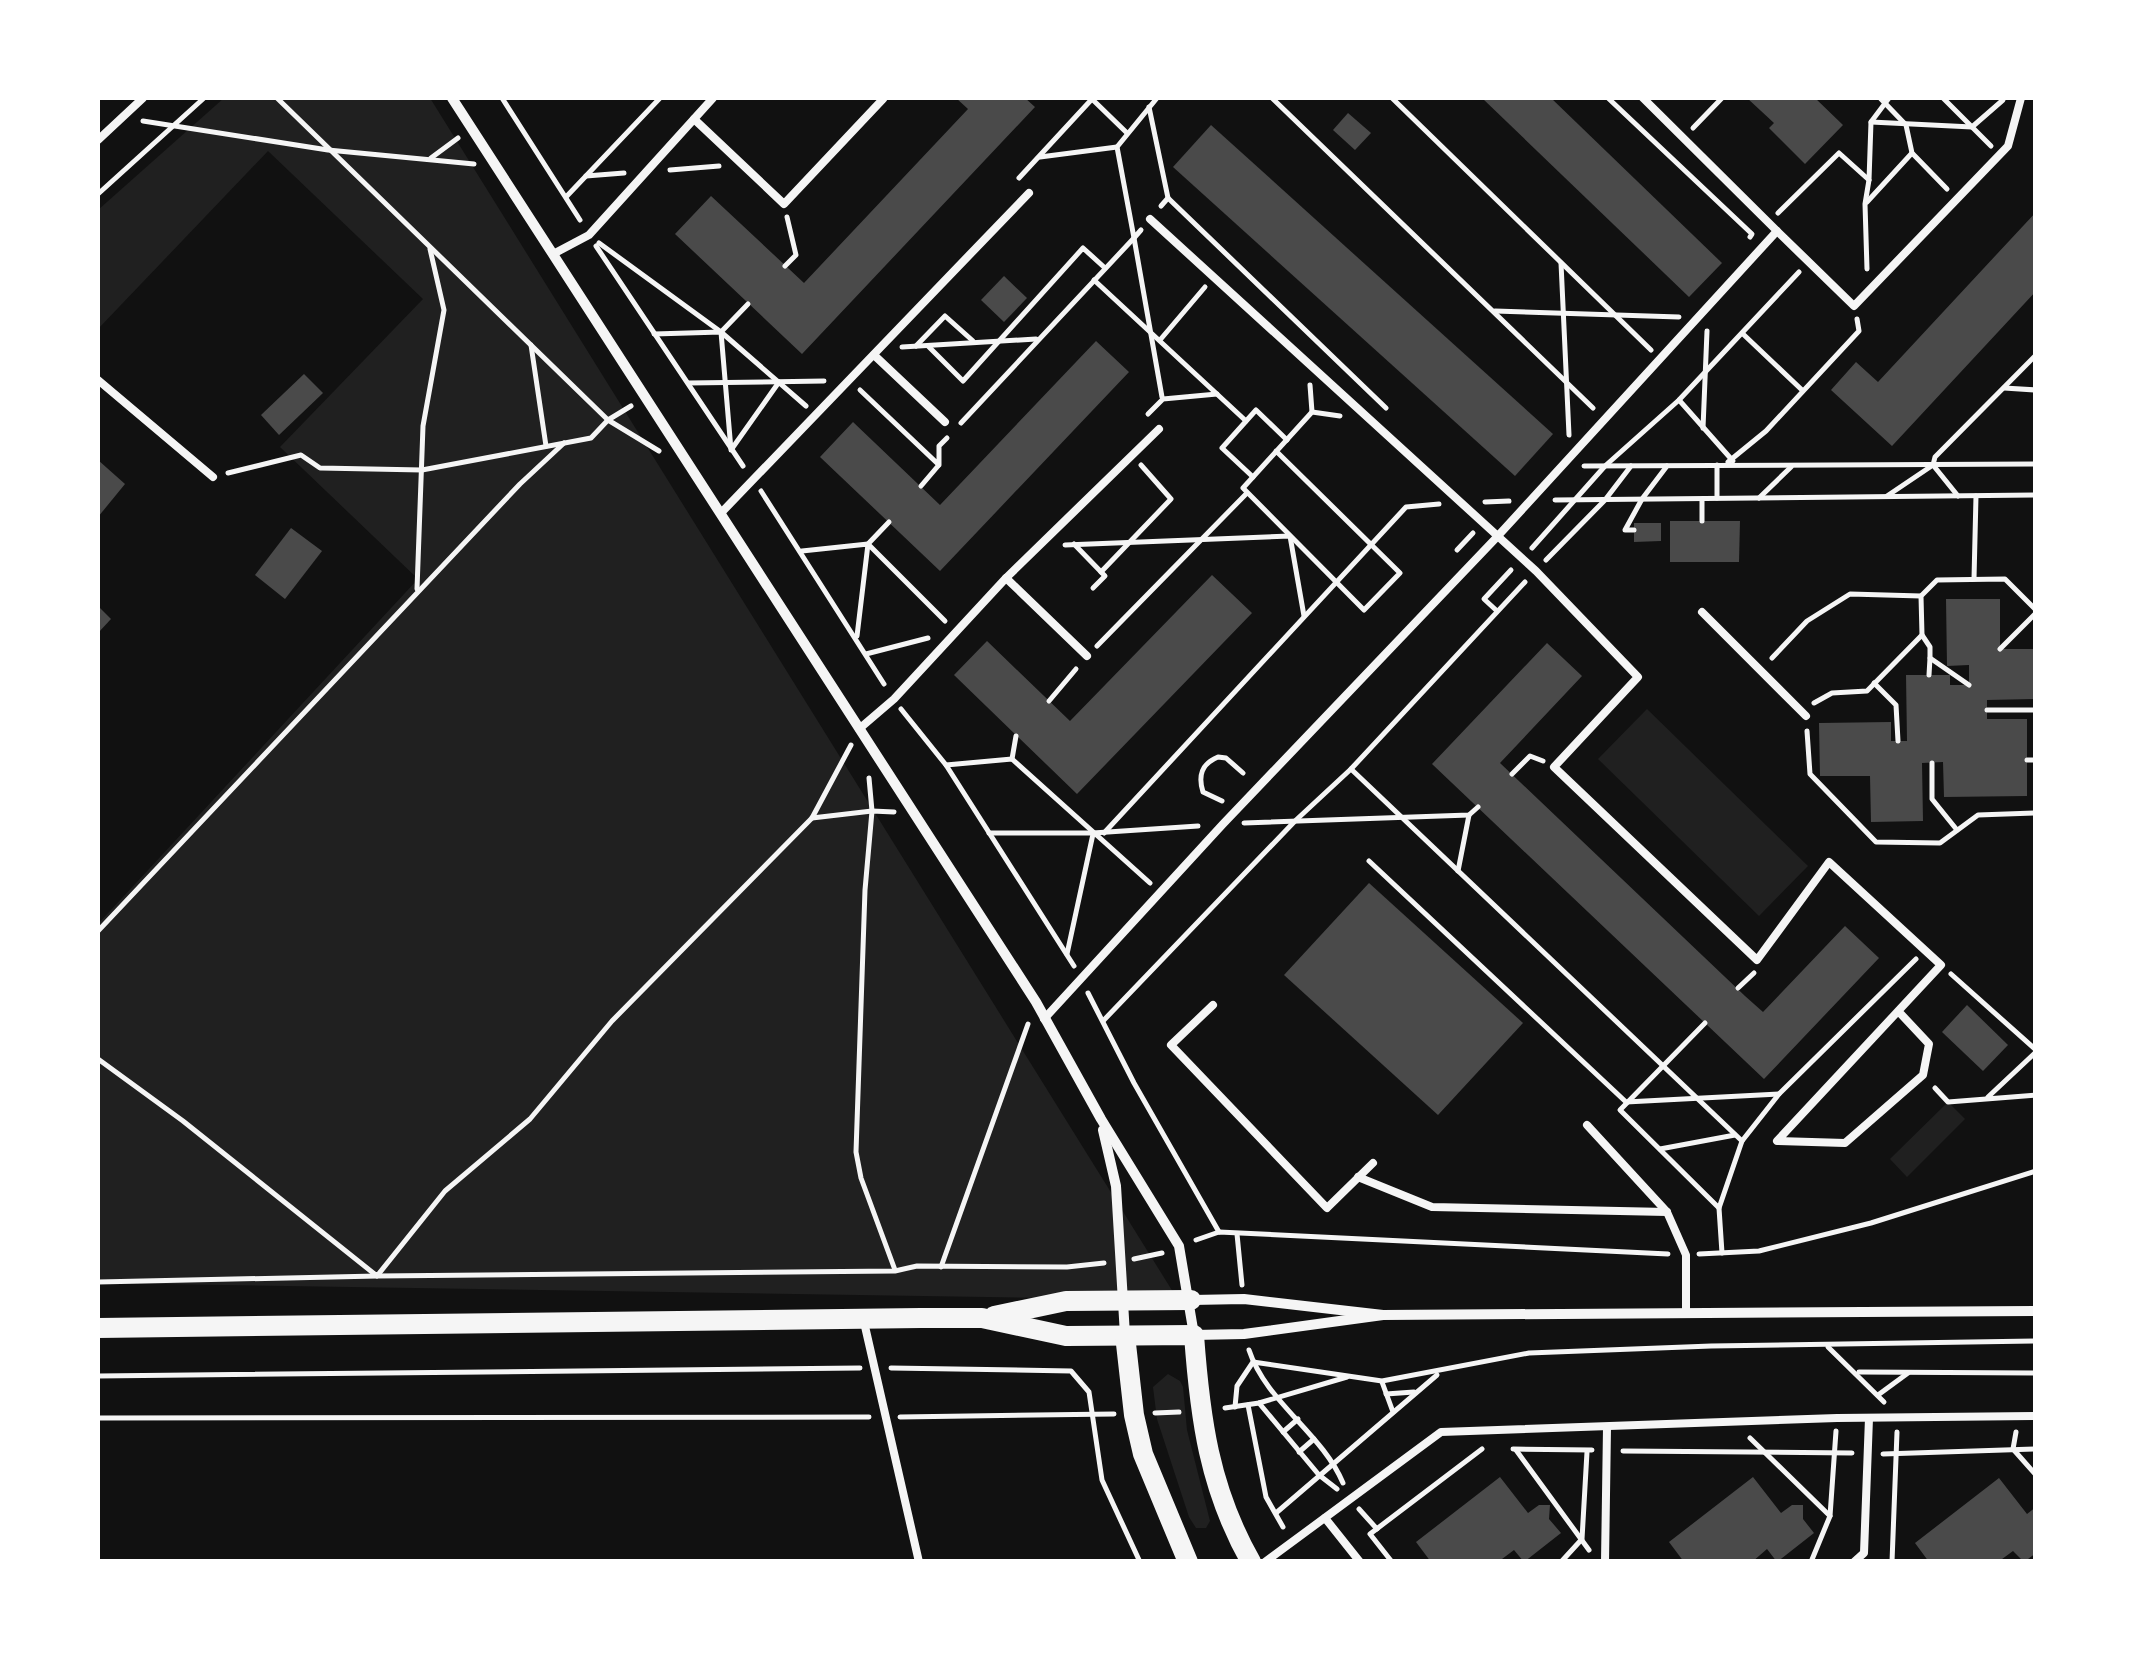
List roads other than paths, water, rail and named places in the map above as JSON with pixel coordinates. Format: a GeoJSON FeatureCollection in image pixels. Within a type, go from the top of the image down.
{"type":"FeatureCollection","features":[{"type":"Feature","properties":{"kind":"main road"},"geometry":{"type":"LineString","coordinates":[[98,1328],[982,1318],[1066,1301],[1191,1300]]}},
{"type":"Feature","properties":{"kind":"main road"},"geometry":{"type":"LineString","coordinates":[[982,1318],[1066,1336],[1194,1335],[1200,1411],[1210,1468],[1234,1532],[1251,1562]]}},
{"type":"Feature","properties":{"kind":"main road"},"geometry":{"type":"LineString","coordinates":[[1125,1335],[1134,1415],[1144,1454],[1188,1562]]}},
{"type":"Feature","properties":{"kind":"street"},"geometry":{"type":"LineString","coordinates":[[452,98],[1036,1002],[1100,1119],[1179,1246],[1194,1335],[1244,1334],[1383,1316],[2036,1311]]}},
{"type":"Feature","properties":{"kind":"street"},"geometry":{"type":"LineString","coordinates":[[1100,1119],[1116,1186],[1125,1335]]}},
{"type":"Feature","properties":{"kind":"street"},"geometry":{"type":"LineString","coordinates":[[1191,1300],[1244,1299],[1383,1316]]}},
{"type":"Feature","properties":{"kind":"lane"},"geometry":{"type":"LineString","coordinates":[[98,140],[143,98]]}},
{"type":"Feature","properties":{"kind":"lane"},"geometry":{"type":"LineString","coordinates":[[555,253],[589,235],[713,98]]}},
{"type":"Feature","properties":{"kind":"lane"},"geometry":{"type":"LineString","coordinates":[[694,119],[784,204],[881,98]]}},
{"type":"Feature","properties":{"kind":"lane"},"geometry":{"type":"LineString","coordinates":[[1644,98],[1854,306],[2008,146],[2021,98]]}},
{"type":"Feature","properties":{"kind":"lane"},"geometry":{"type":"LineString","coordinates":[[721,513],[1029,193]]}},
{"type":"Feature","properties":{"kind":"lane"},"geometry":{"type":"LineString","coordinates":[[1150,219],[1536,571],[1638,677],[1554,767],[1757,960],[1828,862],[1941,965],[1778,1140],[1845,1143],[1923,1075],[1929,1044],[1899,1012]]}},
{"type":"Feature","properties":{"kind":"lane"},"geometry":{"type":"LineString","coordinates":[[1044,1018],[1496,538],[1776,231]]}},
{"type":"Feature","properties":{"kind":"lane"},"geometry":{"type":"LineString","coordinates":[[876,352],[945,422]]}},
{"type":"Feature","properties":{"kind":"lane"},"geometry":{"type":"LineString","coordinates":[[98,380],[212,477]]}},
{"type":"Feature","properties":{"kind":"lane"},"geometry":{"type":"LineString","coordinates":[[859,729],[894,700],[1006,578],[1159,429]]}},
{"type":"Feature","properties":{"kind":"lane"},"geometry":{"type":"LineString","coordinates":[[1006,578],[1087,656]]}},
{"type":"Feature","properties":{"kind":"lane"},"geometry":{"type":"LineString","coordinates":[[1702,612],[1806,716]]}},
{"type":"Feature","properties":{"kind":"lane"},"geometry":{"type":"LineString","coordinates":[[1213,1005],[1171,1045],[1327,1208],[1373,1162]]}},
{"type":"Feature","properties":{"kind":"lane"},"geometry":{"type":"LineString","coordinates":[[1586,1125],[1667,1212],[1686,1255],[1686,1313]]}},
{"type":"Feature","properties":{"kind":"lane"},"geometry":{"type":"LineString","coordinates":[[1358,1177],[1432,1207],[1667,1212]]}},
{"type":"Feature","properties":{"kind":"lane"},"geometry":{"type":"LineString","coordinates":[[863,1318],[919,1562]]}},
{"type":"Feature","properties":{"kind":"lane"},"geometry":{"type":"LineString","coordinates":[[1266,1562],[1442,1432],[1837,1418],[2036,1416]]}},
{"type":"Feature","properties":{"kind":"lane"},"geometry":{"type":"LineString","coordinates":[[1854,1562],[1864,1553],[1868,1418]]}},
{"type":"Feature","properties":{"kind":"lane"},"geometry":{"type":"LineString","coordinates":[[1605,1562],[1607,1428]]}},
{"type":"Feature","properties":{"kind":"lane"},"geometry":{"type":"LineString","coordinates":[[1325,1518],[1360,1562]]}}]}
